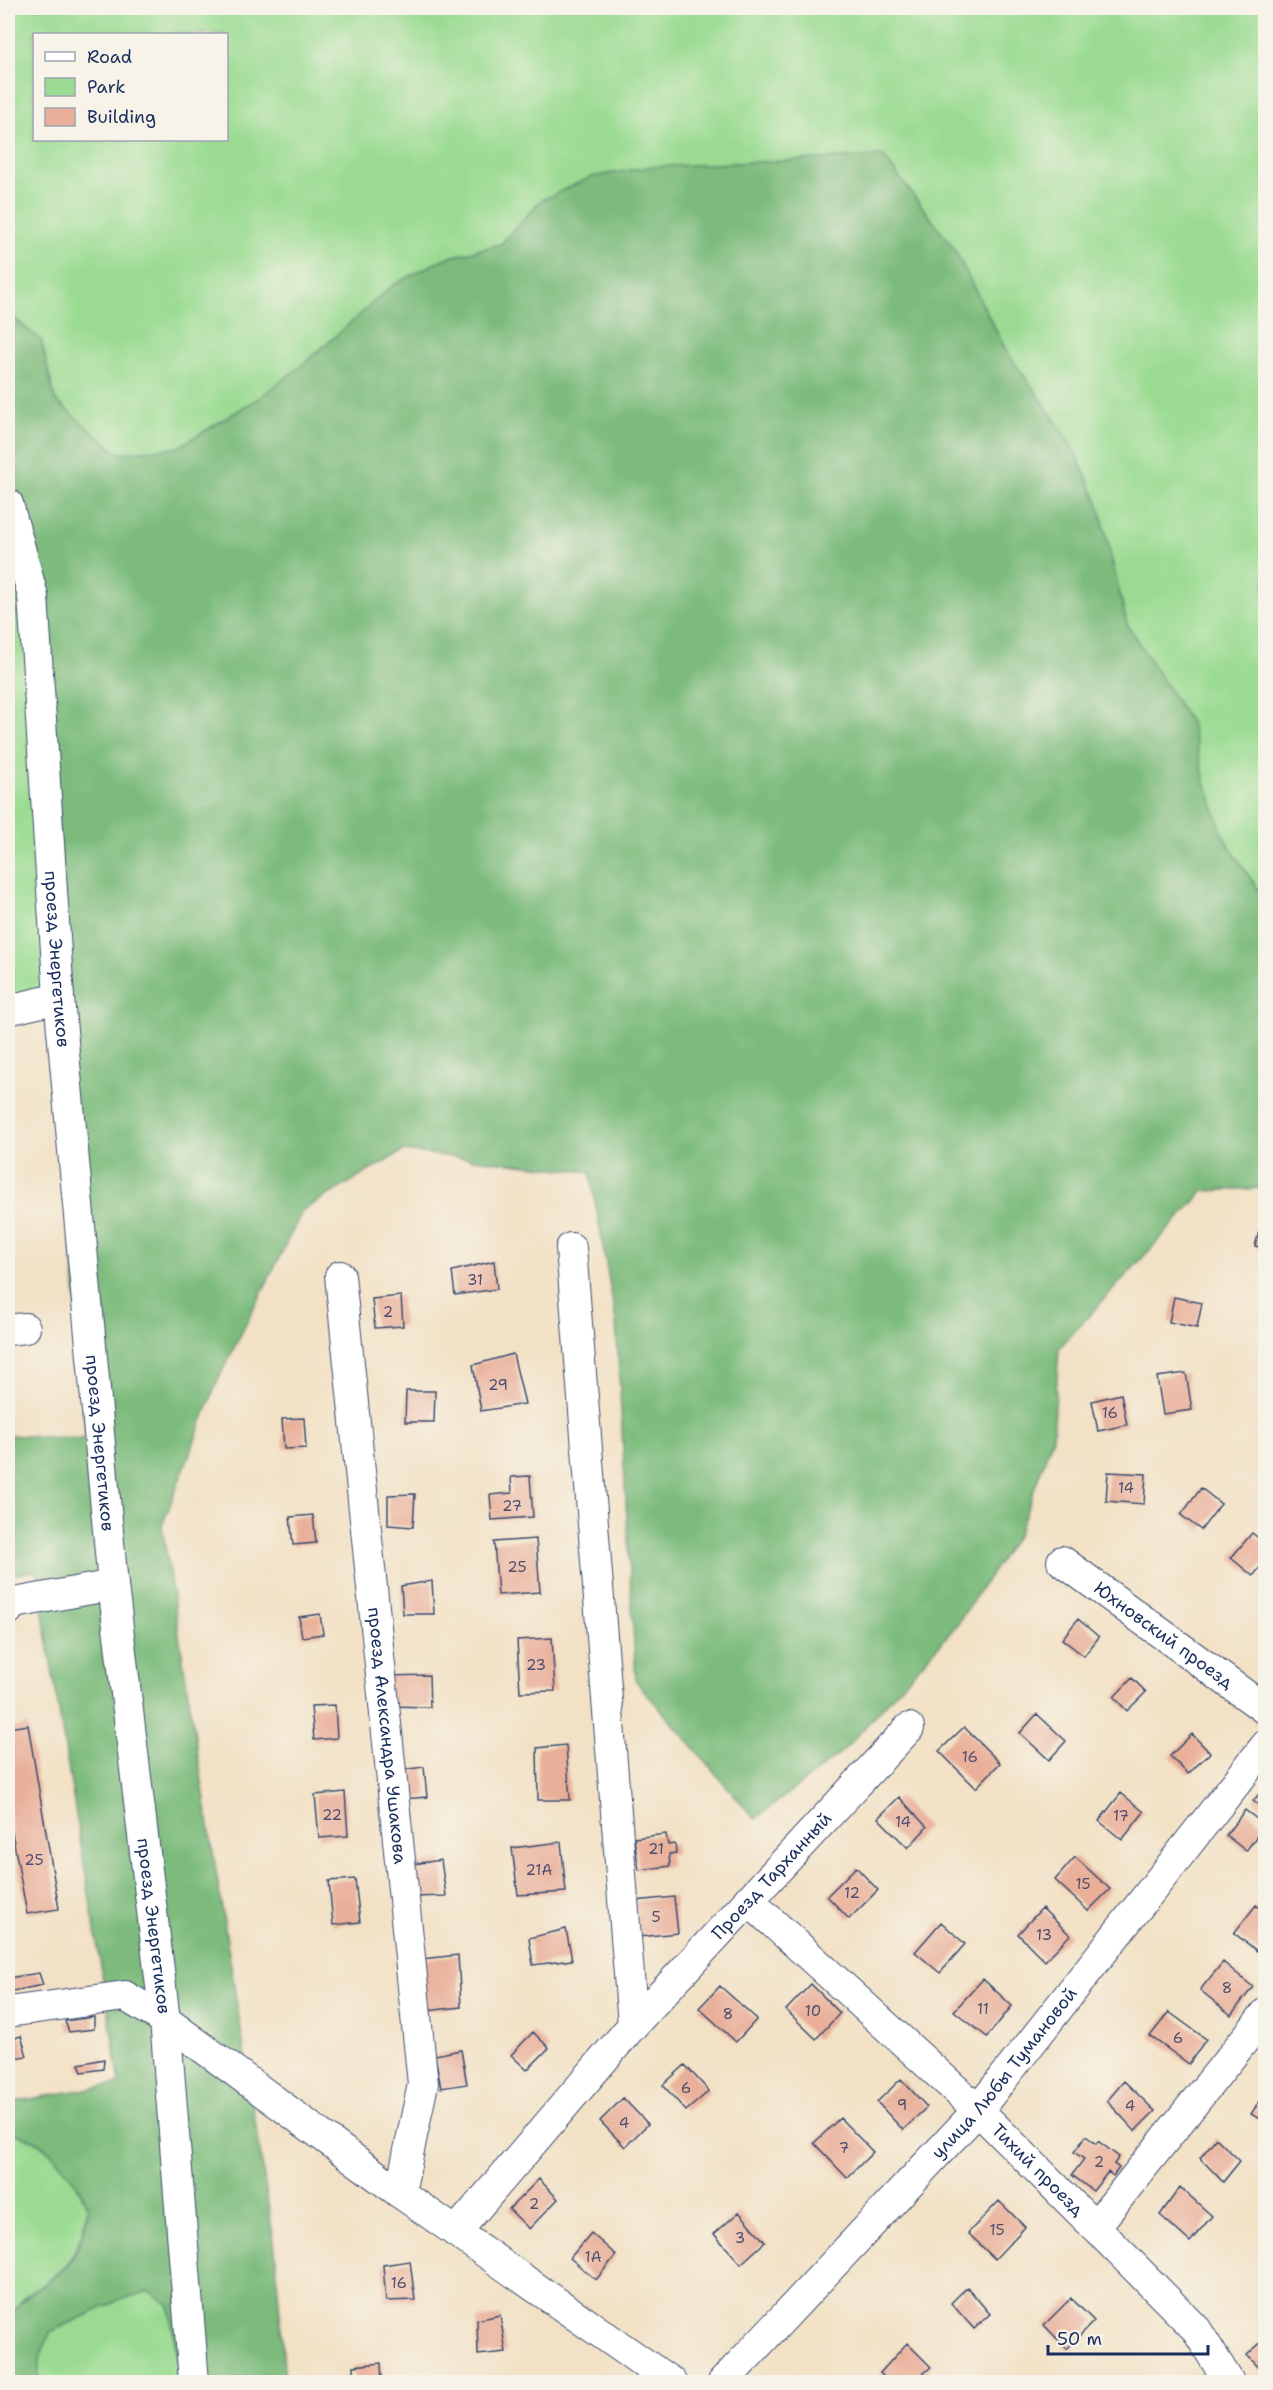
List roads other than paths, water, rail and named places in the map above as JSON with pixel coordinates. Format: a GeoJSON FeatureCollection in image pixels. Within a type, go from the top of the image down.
{"type":"FeatureCollection","features":[{"type":"Feature","properties":{"kind":"street","name":"проезд Энергетиков"},"geometry":{"type":"LineString","coordinates":[[8,504],[33,596],[59,998],[113,1585],[165,2020],[194,2382]]}},
{"type":"Feature","properties":{"kind":"street"},"geometry":{"type":"LineString","coordinates":[[8,1010],[59,998]]}},
{"type":"Feature","properties":{"kind":"street"},"geometry":{"type":"LineString","coordinates":[[571,1248],[633,2025]]}},
{"type":"Feature","properties":{"kind":"street","name":"проезд Александра Ушакова"},"geometry":{"type":"LineString","coordinates":[[340,1276],[423,2084],[400,2193]]}},
{"type":"Feature","properties":{"kind":"street","name":"Юхновский проезд"},"geometry":{"type":"LineString","coordinates":[[1062,1561],[1266,1710]]}},
{"type":"Feature","properties":{"kind":"street"},"geometry":{"type":"LineString","coordinates":[[8,1610],[9,1604],[113,1585]]}},
{"type":"Feature","properties":{"kind":"street","name":"Проезд Тарханный"},"geometry":{"type":"LineString","coordinates":[[456,2232],[633,2025],[909,1728]]}},
{"type":"Feature","properties":{"kind":"street","name":"улица Любы Тумановой"},"geometry":{"type":"LineString","coordinates":[[723,2382],[978,2110],[1266,1745]]}},
{"type":"Feature","properties":{"kind":"street","name":"Тихий проезд"},"geometry":{"type":"LineString","coordinates":[[748,1900],[978,2110],[1095,2227],[1196,2329],[1228,2382]]}},
{"type":"Feature","properties":{"kind":"street"},"geometry":{"type":"LineString","coordinates":[[8,2012],[125,1996],[165,2020],[400,2193],[671,2382]]}},
{"type":"Feature","properties":{"kind":"street"},"geometry":{"type":"LineString","coordinates":[[1095,2227],[1266,2013]]}}]}
